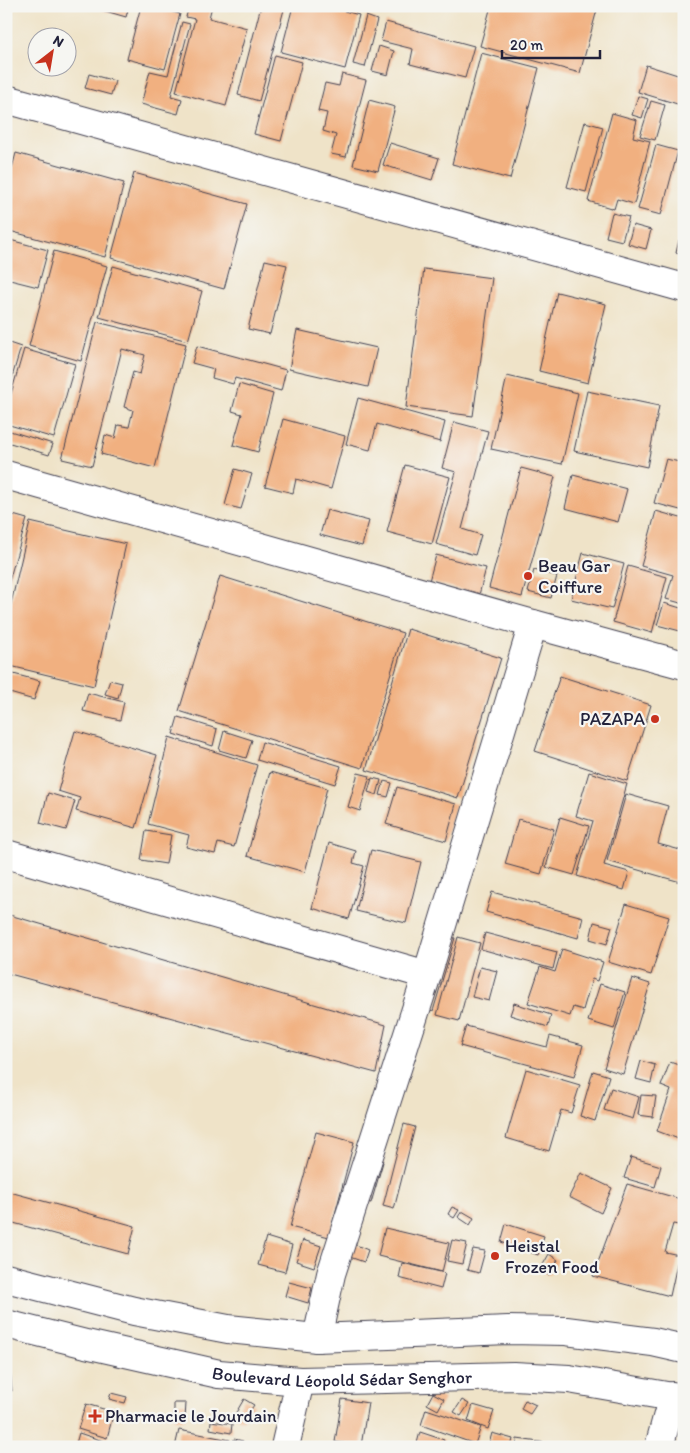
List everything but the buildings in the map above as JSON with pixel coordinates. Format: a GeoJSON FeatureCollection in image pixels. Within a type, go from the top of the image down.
{"type":"FeatureCollection","features":[{"type":"Feature","properties":{"kind":"street"},"geometry":{"type":"LineString","coordinates":[[6,99],[684,288]]}},
{"type":"Feature","properties":{"kind":"street"},"geometry":{"type":"LineString","coordinates":[[6,475],[684,665]]}},
{"type":"Feature","properties":{"kind":"street"},"geometry":{"type":"LineString","coordinates":[[317,1338],[331,1274],[427,975],[533,624]]}},
{"type":"Feature","properties":{"kind":"street"},"geometry":{"type":"LineString","coordinates":[[6,854],[427,975]]}},
{"type":"Feature","properties":{"kind":"street","name":"Boulevard Léopold Sédar Senghor"},"geometry":{"type":"LineString","coordinates":[[6,1278],[134,1311],[228,1329],[317,1338],[508,1330],[566,1331],[653,1342],[684,1349]]}},
{"type":"Feature","properties":{"kind":"street","name":"Boulevard Léopold Sédar Senghor"},"geometry":{"type":"LineString","coordinates":[[6,1324],[219,1374],[300,1382],[514,1376],[569,1379],[678,1398]]}},
{"type":"Feature","properties":{"kind":"street"},"geometry":{"type":"LineString","coordinates":[[285,1447],[300,1382]]}},
{"type":"Feature","properties":{"kind":"street"},"geometry":{"type":"LineString","coordinates":[[659,1447],[678,1398]]}},
{"type":"Feature","properties":{"kind":"place","name":"Beau Gar Coiffure"},"geometry":{"type":"Point","coordinates":[528,576]}},
{"type":"Feature","properties":{"kind":"place","name":"PAZAPA"},"geometry":{"type":"Point","coordinates":[655,719]}},
{"type":"Feature","properties":{"kind":"place","name":"Heistal Frozen Food"},"geometry":{"type":"Point","coordinates":[495,1256]}},
{"type":"Feature","properties":{"kind":"place","name":"Pharmacie le Jourdain"},"geometry":{"type":"Point","coordinates":[95,1416]}}]}
